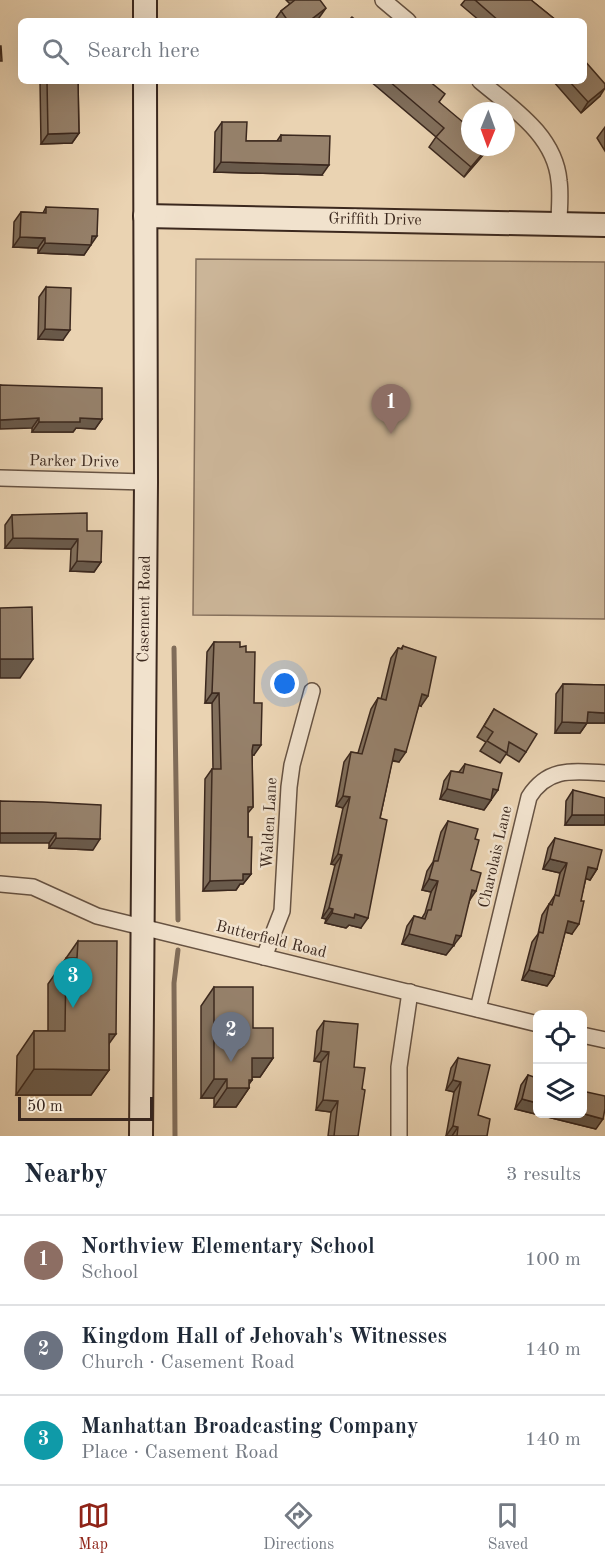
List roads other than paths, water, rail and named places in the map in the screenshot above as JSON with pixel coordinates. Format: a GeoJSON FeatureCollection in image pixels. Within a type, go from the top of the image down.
{"type":"FeatureCollection","features":[{"type":"Feature","properties":{"kind":"street"},"geometry":{"type":"LineString","coordinates":[[145,0],[145,18]]}},
{"type":"Feature","properties":{"kind":"street"},"geometry":{"type":"LineString","coordinates":[[382,0],[404,18]]}},
{"type":"Feature","properties":{"kind":"street","name":"Casement Road"},"geometry":{"type":"LineString","coordinates":[[141,1136],[146,482],[145,84]]}},
{"type":"Feature","properties":{"kind":"street"},"geometry":{"type":"LineString","coordinates":[[483,84],[538,131],[553,155],[559,180],[559,224]]}},
{"type":"Feature","properties":{"kind":"street","name":"Griffith Drive"},"geometry":{"type":"LineString","coordinates":[[146,216],[605,225]]}},
{"type":"Feature","properties":{"kind":"street","name":"Parker Drive"},"geometry":{"type":"LineString","coordinates":[[0,478],[146,482]]}},
{"type":"Feature","properties":{"kind":"street","name":"Walden Lane"},"geometry":{"type":"LineString","coordinates":[[264,957],[282,911],[290,779],[312,691]]}},
{"type":"Feature","properties":{"kind":"street","name":"Charolais Lane"},"geometry":{"type":"LineString","coordinates":[[478,1009],[529,797],[537,784],[549,776],[567,771],[605,773]]}},
{"type":"Feature","properties":{"kind":"street","name":"Butterfield Road"},"geometry":{"type":"LineString","coordinates":[[0,884],[33,887],[97,916],[533,1023]]}},
{"type":"Feature","properties":{"kind":"street"},"geometry":{"type":"LineString","coordinates":[[399,1136],[399,1068],[410,992]]}},
{"type":"Feature","properties":{"kind":"street"},"geometry":{"type":"LineString","coordinates":[[587,1036],[605,1040]]}},
{"type":"Feature","properties":{"kind":"waterway"},"geometry":{"type":"LineString","coordinates":[[174,648],[178,920]]}},
{"type":"Feature","properties":{"kind":"waterway"},"geometry":{"type":"LineString","coordinates":[[175,1136],[174,983],[178,950]]}},
{"type":"Feature","properties":{"kind":"place","name":"Northview Elementary School"},"geometry":{"type":"Point","coordinates":[391,434]}},
{"type":"Feature","properties":{"kind":"place","name":"Manhattan Broadcasting Company"},"geometry":{"type":"Point","coordinates":[73,1008]}},
{"type":"Feature","properties":{"kind":"place","name":"Kingdom Hall of Jehovah's Witnesses"},"geometry":{"type":"Point","coordinates":[231,1062]}}]}
